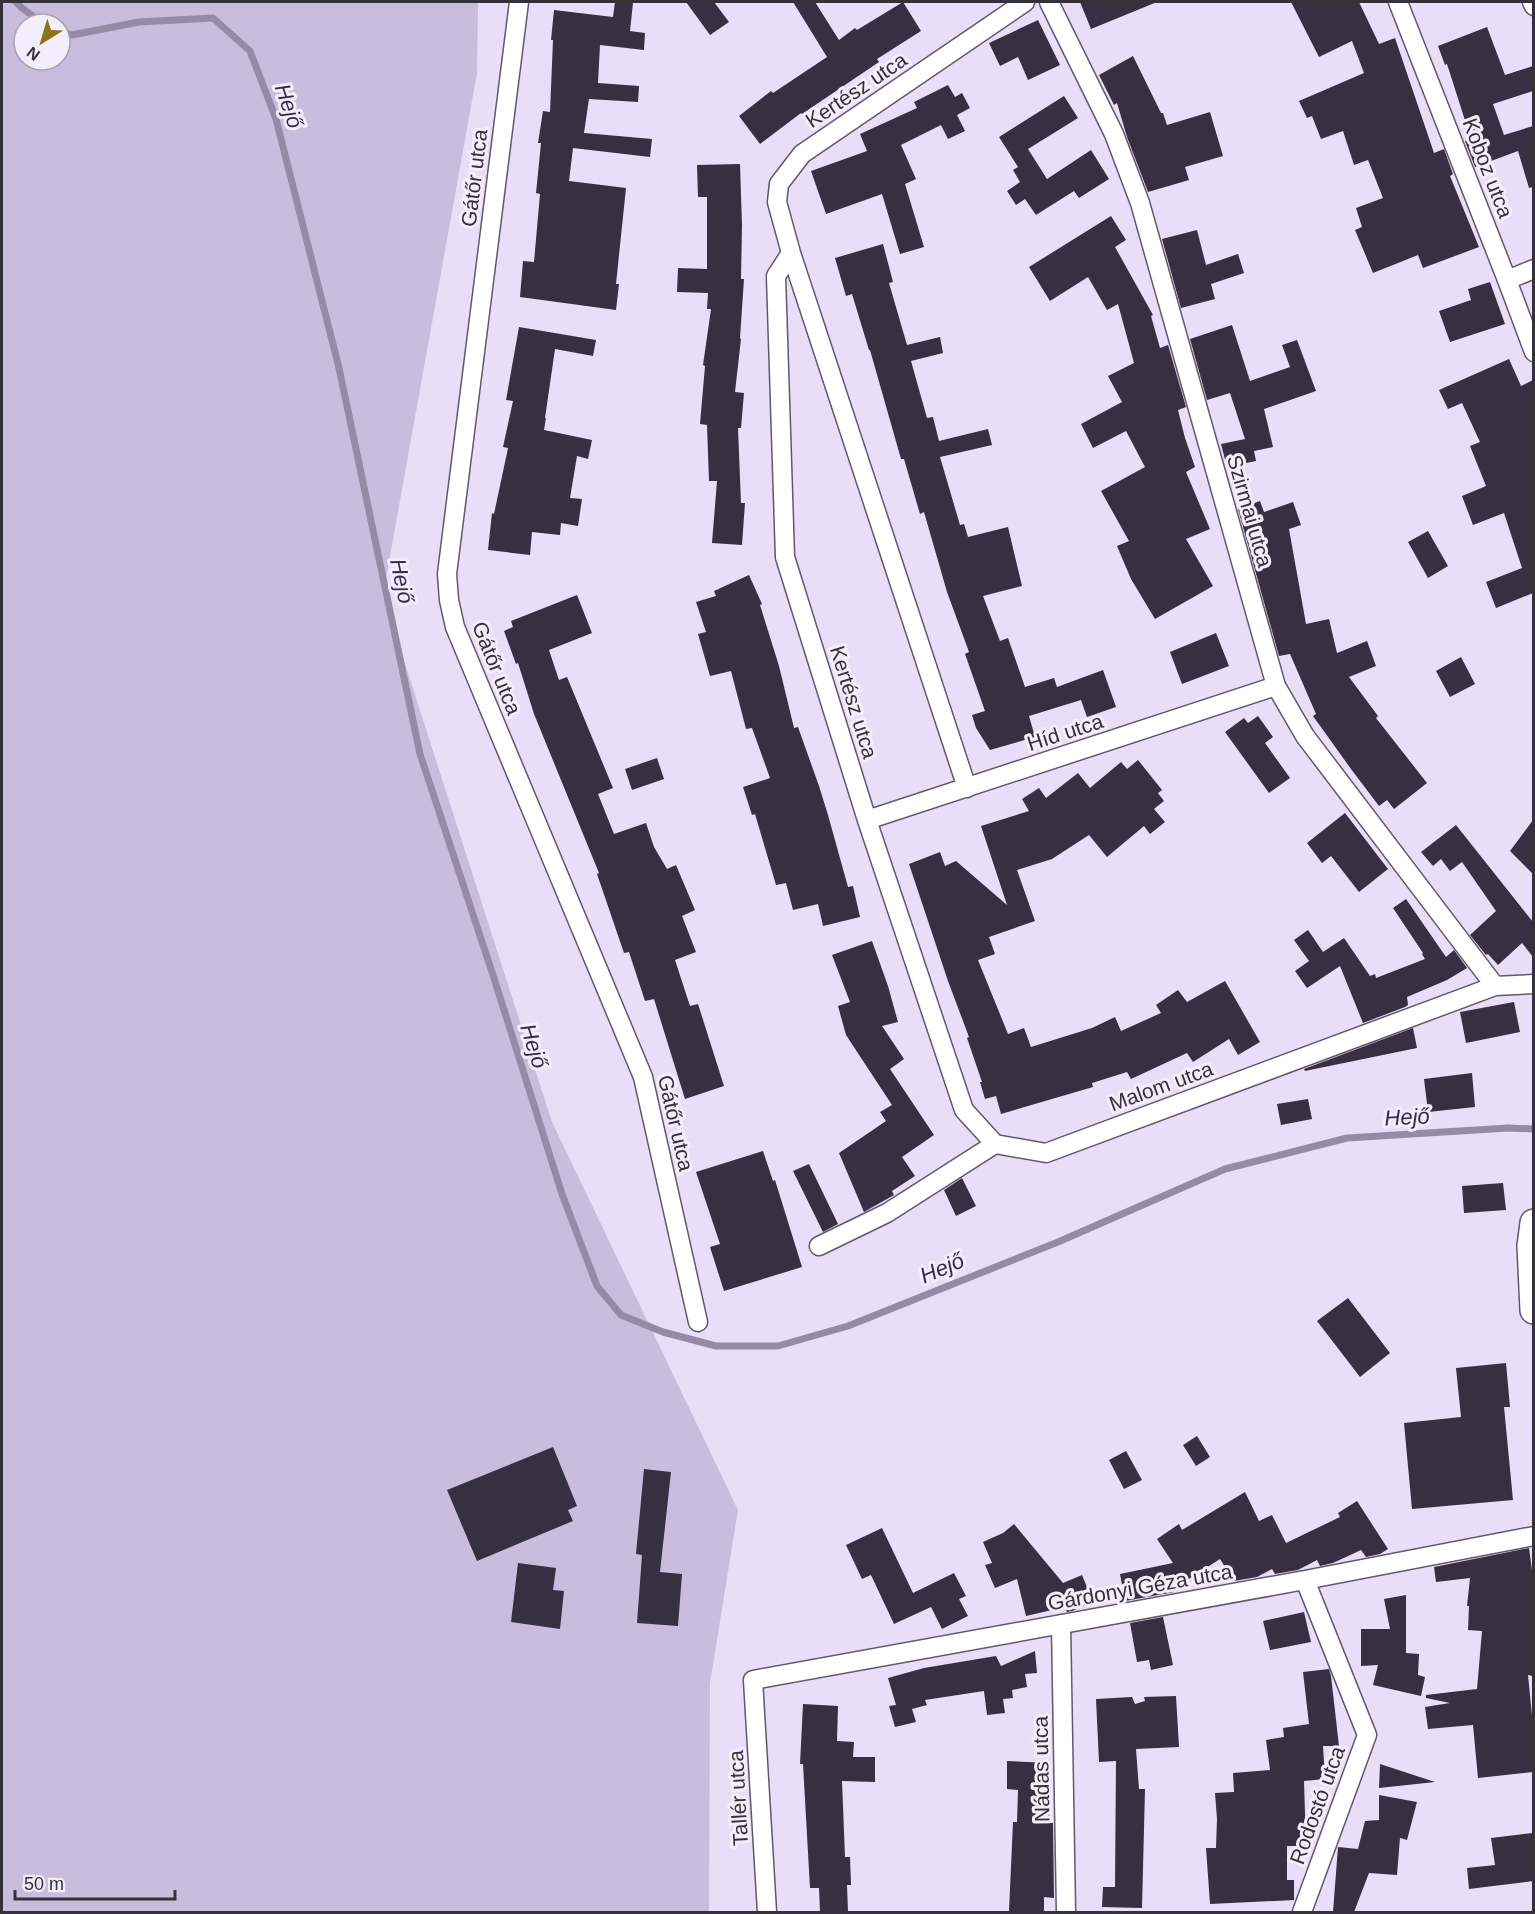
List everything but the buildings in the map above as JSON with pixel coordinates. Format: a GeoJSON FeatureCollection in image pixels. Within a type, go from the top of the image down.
{"type":"FeatureCollection","features":[{"type":"Feature","properties":{"kind":"main road"},"geometry":{"type":"LineString","coordinates":[[1533,1223],[1531,1246],[1533,1310]]}},
{"type":"Feature","properties":{"kind":"street","name":"Gátőr utca"},"geometry":{"type":"LineString","coordinates":[[519,2],[447,574],[449,600],[455,627],[643,1077],[698,1322]]}},
{"type":"Feature","properties":{"kind":"street","name":"Kertész utca"},"geometry":{"type":"LineString","coordinates":[[967,788],[791,253],[777,202],[779,184],[802,154],[1026,2]]}},
{"type":"Feature","properties":{"kind":"street","name":"Szirmai utca"},"geometry":{"type":"LineString","coordinates":[[1049,2],[1114,134],[1140,203],[1276,686],[1305,736],[1495,986]]}},
{"type":"Feature","properties":{"kind":"street","name":"Koboz utca"},"geometry":{"type":"LineString","coordinates":[[1398,2],[1533,352]]}},
{"type":"Feature","properties":{"kind":"street"},"geometry":{"type":"LineString","coordinates":[[1532,2],[1533,6]]}},
{"type":"Feature","properties":{"kind":"street","name":"Kertész utca"},"geometry":{"type":"LineString","coordinates":[[791,253],[776,276],[785,557],[867,820],[964,1110],[995,1144]]}},
{"type":"Feature","properties":{"kind":"street"},"geometry":{"type":"LineString","coordinates":[[1507,280],[1533,269]]}},
{"type":"Feature","properties":{"kind":"street","name":"Híd utca"},"geometry":{"type":"LineString","coordinates":[[867,820],[1276,686]]}},
{"type":"Feature","properties":{"kind":"street","name":"Malom utca"},"geometry":{"type":"LineString","coordinates":[[995,1144],[1046,1153],[1495,986],[1533,984]]}},
{"type":"Feature","properties":{"kind":"street"},"geometry":{"type":"LineString","coordinates":[[819,1246],[887,1213],[995,1144]]}},
{"type":"Feature","properties":{"kind":"street","name":"Gárdonyi Géza utca"},"geometry":{"type":"LineString","coordinates":[[753,1680],[1305,1580],[1533,1536]]}},
{"type":"Feature","properties":{"kind":"street","name":"Rodostó utca"},"geometry":{"type":"LineString","coordinates":[[1302,1912],[1367,1735],[1305,1580]]}},
{"type":"Feature","properties":{"kind":"street","name":"Nádas utca"},"geometry":{"type":"LineString","coordinates":[[1061,1624],[1066,1912]]}},
{"type":"Feature","properties":{"kind":"street","name":"Tallér utca"},"geometry":{"type":"LineString","coordinates":[[753,1680],[767,1912]]}},
{"type":"Feature","properties":{"kind":"shaded area"},"geometry":{"type":"Polygon","coordinates":[[[2,2],[478,2],[477,73],[383,595],[552,1122],[738,1510],[710,1683],[709,1912],[2,1912],[2,2]]]}},
{"type":"Feature","properties":{"kind":"waterway","name":"Hejő"},"geometry":{"type":"LineString","coordinates":[[16,2],[28,12]]}},
{"type":"Feature","properties":{"kind":"waterway","name":"Hejő"},"geometry":{"type":"LineString","coordinates":[[72,35],[139,22],[213,18],[250,51],[276,119],[339,368],[420,754],[562,1194],[597,1286],[621,1315],[663,1332],[716,1346],[778,1346],[848,1326],[1058,1242],[1225,1169],[1347,1138],[1508,1128],[1534,1129]]}}]}
